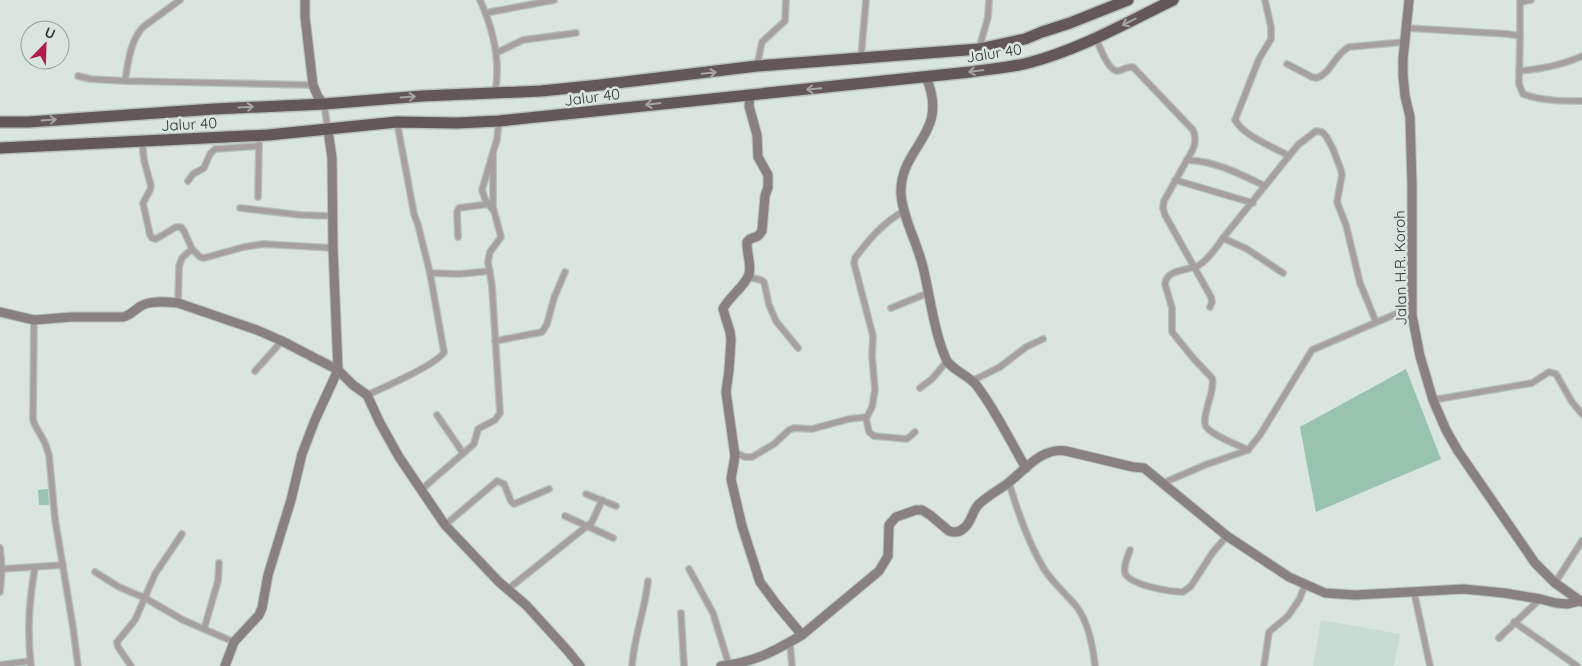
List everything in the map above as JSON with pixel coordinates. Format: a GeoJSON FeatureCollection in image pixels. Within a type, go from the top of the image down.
{"type":"FeatureCollection","features":[{"type":"Feature","properties":{"kind":"highway","name":"Jalur 40"},"geometry":{"type":"LineString","coordinates":[[0,122],[28,122],[214,109],[324,104],[409,96],[496,93],[600,86],[757,66],[979,49],[1025,39],[1070,24],[1128,0]]}},
{"type":"Feature","properties":{"kind":"highway","name":"Jalur 40"},"geometry":{"type":"LineString","coordinates":[[0,148],[142,141],[260,140],[397,122],[457,123],[499,121],[668,102],[911,80],[926,76],[1026,64],[1096,38],[1173,0]]}},
{"type":"Feature","properties":{"kind":"street"},"geometry":{"type":"LineString","coordinates":[[126,81],[130,55],[139,32],[180,0]]}},
{"type":"Feature","properties":{"kind":"street"},"geometry":{"type":"LineString","coordinates":[[225,666],[234,642],[259,615],[262,608],[268,575],[291,500],[302,454],[338,370],[332,248],[332,158],[324,104],[318,97],[313,85],[305,0]]}},
{"type":"Feature","properties":{"kind":"street"},"geometry":{"type":"LineString","coordinates":[[480,0],[486,13],[496,52],[498,72],[496,93]]}},
{"type":"Feature","properties":{"kind":"street"},"geometry":{"type":"LineString","coordinates":[[486,13],[554,0]]}},
{"type":"Feature","properties":{"kind":"street"},"geometry":{"type":"LineString","coordinates":[[757,66],[762,42],[786,22],[786,0]]}},
{"type":"Feature","properties":{"kind":"street"},"geometry":{"type":"LineString","coordinates":[[861,57],[866,0]]}},
{"type":"Feature","properties":{"kind":"street"},"geometry":{"type":"LineString","coordinates":[[979,49],[988,17],[989,0]]}},
{"type":"Feature","properties":{"kind":"street"},"geometry":{"type":"LineString","coordinates":[[1265,0],[1271,27],[1271,39],[1259,59],[1235,120],[1254,137],[1289,156]]}},
{"type":"Feature","properties":{"kind":"street","name":"Jalan H.R. Koroh"},"geometry":{"type":"LineString","coordinates":[[1409,0],[1403,75],[1410,117],[1412,308],[1416,336],[1433,400],[1446,430],[1458,451],[1535,563],[1555,583],[1581,601]]}},
{"type":"Feature","properties":{"kind":"street"},"geometry":{"type":"LineString","coordinates":[[1531,0],[1520,2],[1519,84],[1523,94],[1554,101],[1582,101]]}},
{"type":"Feature","properties":{"kind":"street"},"geometry":{"type":"LineString","coordinates":[[1406,28],[1520,36]]}},
{"type":"Feature","properties":{"kind":"street"},"geometry":{"type":"LineString","coordinates":[[496,52],[523,40],[576,33]]}},
{"type":"Feature","properties":{"kind":"street"},"geometry":{"type":"LineString","coordinates":[[1096,38],[1113,70],[1116,71],[1129,67],[1135,69],[1195,135],[1195,144],[1164,201],[1163,208],[1170,225],[1211,297],[1210,307]]}},
{"type":"Feature","properties":{"kind":"street"},"geometry":{"type":"LineString","coordinates":[[1287,64],[1317,78],[1327,70],[1343,50],[1349,47],[1405,42]]}},
{"type":"Feature","properties":{"kind":"street"},"geometry":{"type":"LineString","coordinates":[[1519,71],[1540,68],[1582,56]]}},
{"type":"Feature","properties":{"kind":"street"},"geometry":{"type":"LineString","coordinates":[[78,76],[90,79],[126,81],[313,85]]}},
{"type":"Feature","properties":{"kind":"street"},"geometry":{"type":"LineString","coordinates":[[926,76],[930,85],[933,106],[931,122],[924,138],[909,162],[904,176],[901,193],[904,211],[922,265],[946,361],[972,381],[982,394],[1026,468]]}},
{"type":"Feature","properties":{"kind":"street"},"geometry":{"type":"LineString","coordinates":[[750,96],[749,106],[757,135],[758,157],[768,176],[768,186],[765,196],[762,231],[758,236],[747,242],[750,267],[748,277],[724,305],[723,310],[730,332],[729,370],[726,392],[734,452],[731,474],[742,526],[760,582],[777,606],[802,635]]}},
{"type":"Feature","properties":{"kind":"street"},"geometry":{"type":"LineString","coordinates":[[497,221],[482,190],[493,155],[499,121]]}},
{"type":"Feature","properties":{"kind":"street"},"geometry":{"type":"LineString","coordinates":[[367,395],[420,369],[443,354],[430,273],[414,214],[397,122]]}},
{"type":"Feature","properties":{"kind":"street"},"geometry":{"type":"LineString","coordinates":[[1248,450],[1206,429],[1205,415],[1213,386],[1212,378],[1172,332],[1173,315],[1165,280],[1176,272],[1203,263],[1298,145],[1316,131],[1322,132],[1326,136],[1333,149],[1342,175],[1337,202],[1346,225],[1360,282],[1376,322]]}},
{"type":"Feature","properties":{"kind":"street"},"geometry":{"type":"LineString","coordinates":[[188,181],[193,174],[204,168],[210,154],[215,149],[260,140],[258,197]]}},
{"type":"Feature","properties":{"kind":"street"},"geometry":{"type":"LineString","coordinates":[[142,141],[144,160],[151,188],[143,203],[150,235],[154,239],[159,239],[176,227],[181,227],[192,249],[200,257],[204,258],[263,244],[332,248]]}},
{"type":"Feature","properties":{"kind":"street"},"geometry":{"type":"LineString","coordinates":[[422,489],[474,443],[478,429],[495,420],[500,413],[492,286],[488,262],[490,252],[501,237],[493,207],[493,155]]}},
{"type":"Feature","properties":{"kind":"street"},"geometry":{"type":"LineString","coordinates":[[1187,160],[1199,161],[1238,172],[1265,186]]}},
{"type":"Feature","properties":{"kind":"street"},"geometry":{"type":"LineString","coordinates":[[1175,180],[1253,203]]}},
{"type":"Feature","properties":{"kind":"street"},"geometry":{"type":"LineString","coordinates":[[458,237],[457,212],[459,208],[489,204]]}},
{"type":"Feature","properties":{"kind":"street"},"geometry":{"type":"LineString","coordinates":[[240,208],[301,215],[333,216]]}},
{"type":"Feature","properties":{"kind":"street"},"geometry":{"type":"LineString","coordinates":[[904,211],[890,219],[876,231],[855,258],[854,263],[873,336],[872,356],[875,390],[872,407],[866,418],[869,432],[874,436],[907,439],[915,432]]}},
{"type":"Feature","properties":{"kind":"street"},"geometry":{"type":"LineString","coordinates":[[1223,238],[1247,249],[1283,273]]}},
{"type":"Feature","properties":{"kind":"street"},"geometry":{"type":"LineString","coordinates":[[178,303],[179,266],[182,258],[192,249]]}},
{"type":"Feature","properties":{"kind":"street"},"geometry":{"type":"LineString","coordinates":[[430,273],[459,274],[490,271]]}},
{"type":"Feature","properties":{"kind":"street"},"geometry":{"type":"LineString","coordinates":[[495,341],[544,331],[554,298],[565,272]]}},
{"type":"Feature","properties":{"kind":"street"},"geometry":{"type":"LineString","coordinates":[[748,277],[764,282],[769,306],[776,321],[798,348]]}},
{"type":"Feature","properties":{"kind":"street"},"geometry":{"type":"LineString","coordinates":[[891,308],[928,293]]}},
{"type":"Feature","properties":{"kind":"street"},"geometry":{"type":"LineString","coordinates":[[0,312],[34,320],[71,317],[123,317],[145,304],[178,303],[282,340],[338,370],[353,385],[367,395],[399,457],[445,525],[542,622],[580,666]]}},
{"type":"Feature","properties":{"kind":"street"},"geometry":{"type":"LineString","coordinates":[[1163,483],[1205,465],[1248,450],[1260,436],[1312,350],[1412,308]]}},
{"type":"Feature","properties":{"kind":"street"},"geometry":{"type":"LineString","coordinates":[[34,320],[33,420],[49,455],[55,519],[78,666]]}},
{"type":"Feature","properties":{"kind":"street"},"geometry":{"type":"LineString","coordinates":[[972,381],[1000,367],[1026,347],[1043,339]]}},
{"type":"Feature","properties":{"kind":"street"},"geometry":{"type":"LineString","coordinates":[[255,371],[282,340]]}},
{"type":"Feature","properties":{"kind":"street"},"geometry":{"type":"LineString","coordinates":[[920,388],[932,379],[946,361]]}},
{"type":"Feature","properties":{"kind":"street"},"geometry":{"type":"LineString","coordinates":[[1433,400],[1532,383],[1549,372],[1556,374],[1572,402],[1582,414]]}},
{"type":"Feature","properties":{"kind":"street"},"geometry":{"type":"LineString","coordinates":[[437,415],[463,453]]}},
{"type":"Feature","properties":{"kind":"street"},"geometry":{"type":"LineString","coordinates":[[734,452],[745,457],[752,457],[774,444],[788,430],[794,428],[812,429],[849,419],[866,418]]}},
{"type":"Feature","properties":{"kind":"street"},"geometry":{"type":"LineString","coordinates":[[689,569],[713,613],[725,666],[761,658],[802,635],[879,571],[888,556],[889,525],[896,517],[916,510],[922,510],[950,531],[956,532],[965,528],[981,502],[1008,483],[1036,459],[1061,450],[1144,468],[1227,536],[1289,577],[1334,595],[1464,589],[1540,599],[1556,604],[1581,601]]}},
{"type":"Feature","properties":{"kind":"street"},"geometry":{"type":"LineString","coordinates":[[445,525],[496,481],[504,484],[514,504],[548,489]]}},
{"type":"Feature","properties":{"kind":"street"},"geometry":{"type":"LineString","coordinates":[[1008,483],[1021,520],[1044,568],[1084,619],[1091,638],[1095,666]]}},
{"type":"Feature","properties":{"kind":"street"},"geometry":{"type":"LineString","coordinates":[[586,494],[616,506]]}},
{"type":"Feature","properties":{"kind":"street"},"geometry":{"type":"LineString","coordinates":[[508,590],[592,522],[602,500]]}},
{"type":"Feature","properties":{"kind":"street"},"geometry":{"type":"LineString","coordinates":[[565,516],[613,538]]}},
{"type":"Feature","properties":{"kind":"street"},"geometry":{"type":"LineString","coordinates":[[131,666],[118,647],[117,642],[135,620],[155,574],[182,534]]}},
{"type":"Feature","properties":{"kind":"street"},"geometry":{"type":"LineString","coordinates":[[1130,550],[1125,568],[1129,579],[1144,585],[1183,592],[1191,586],[1213,552],[1227,536]]}},
{"type":"Feature","properties":{"kind":"street"},"geometry":{"type":"LineString","coordinates":[[1555,583],[1582,541]]}},
{"type":"Feature","properties":{"kind":"street"},"geometry":{"type":"LineString","coordinates":[[0,548],[2,569],[0,592]]}},
{"type":"Feature","properties":{"kind":"street"},"geometry":{"type":"LineString","coordinates":[[204,629],[218,581],[219,563]]}},
{"type":"Feature","properties":{"kind":"street"},"geometry":{"type":"LineString","coordinates":[[2,569],[63,566]]}},
{"type":"Feature","properties":{"kind":"street"},"geometry":{"type":"LineString","coordinates":[[0,665],[31,664],[28,621],[35,567]]}},
{"type":"Feature","properties":{"kind":"street"},"geometry":{"type":"LineString","coordinates":[[95,572],[119,587],[145,598],[183,620],[234,642]]}},
{"type":"Feature","properties":{"kind":"street"},"geometry":{"type":"LineString","coordinates":[[632,666],[633,651],[646,602],[648,581]]}},
{"type":"Feature","properties":{"kind":"street"},"geometry":{"type":"LineString","coordinates":[[1264,666],[1269,632],[1288,616],[1299,600],[1305,585]]}},
{"type":"Feature","properties":{"kind":"street"},"geometry":{"type":"LineString","coordinates":[[1414,592],[1430,666]]}},
{"type":"Feature","properties":{"kind":"street"},"geometry":{"type":"LineString","coordinates":[[1499,638],[1540,599]]}},
{"type":"Feature","properties":{"kind":"street"},"geometry":{"type":"LineString","coordinates":[[681,613],[684,666]]}},
{"type":"Feature","properties":{"kind":"street"},"geometry":{"type":"LineString","coordinates":[[1514,622],[1577,666]]}},
{"type":"Feature","properties":{"kind":"street"},"geometry":{"type":"LineString","coordinates":[[790,642],[792,666]]}},
{"type":"Feature","properties":{"kind":"shaded area"},"geometry":{"type":"Polygon","coordinates":[[[1321,620],[1400,634],[1394,666],[1313,666],[1321,620]]]}},
{"type":"Feature","properties":{"kind":"green space"},"geometry":{"type":"Polygon","coordinates":[[[1406,369],[1441,459],[1316,512],[1300,427],[1406,369]]]}},
{"type":"Feature","properties":{"kind":"green space"},"geometry":{"type":"Polygon","coordinates":[[[48,489],[49,505],[39,505],[38,490],[48,489]]]}}]}
